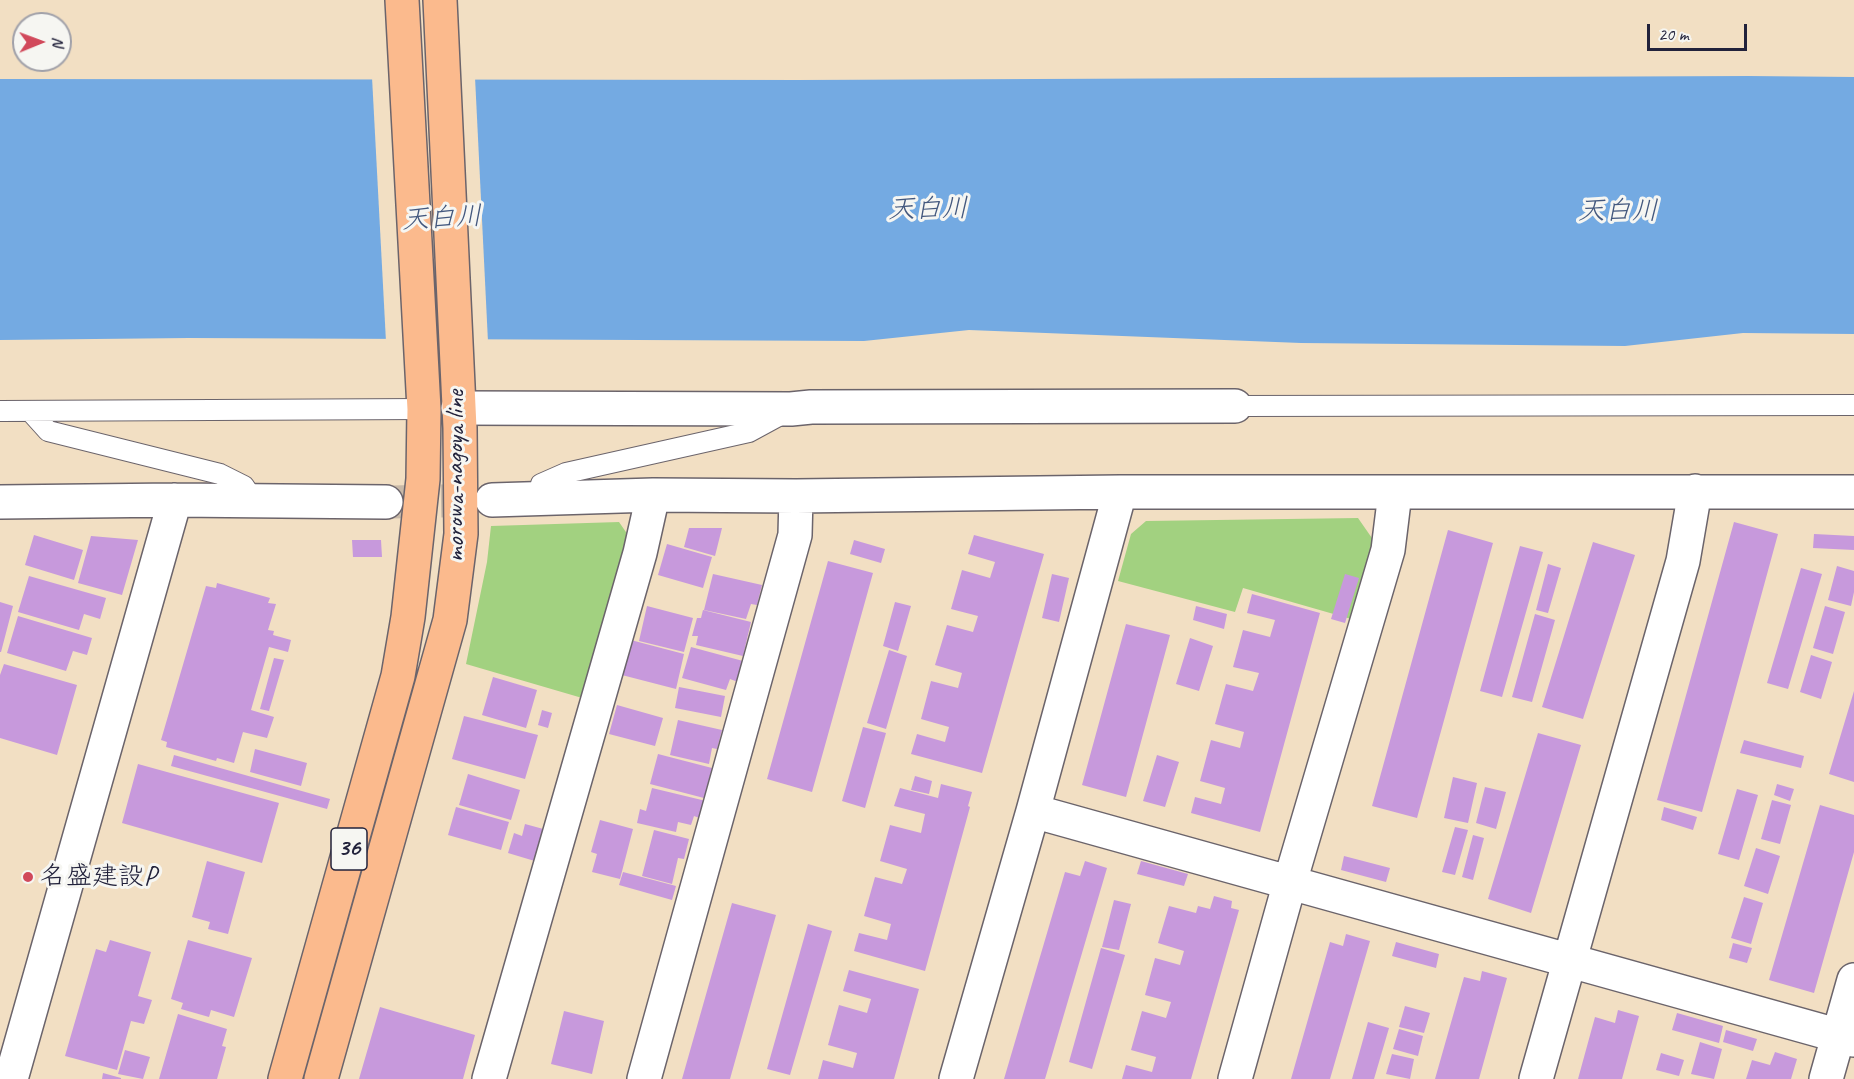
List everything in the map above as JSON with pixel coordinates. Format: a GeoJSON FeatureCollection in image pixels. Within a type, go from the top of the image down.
{"type":"FeatureCollection","features":[{"type":"Feature","properties":{"kind":"main road","name":"morowa-nagoya line"},"geometry":{"type":"LineString","coordinates":[[285,1079],[398,676],[408,617],[423,480],[424,402],[402,0]]}},
{"type":"Feature","properties":{"kind":"main road","name":"morowa-nagoya line"},"geometry":{"type":"LineString","coordinates":[[321,1079],[450,620],[461,534],[458,401],[440,0]]}},
{"type":"Feature","properties":{"kind":"street"},"geometry":{"type":"LineString","coordinates":[[458,401],[791,409],[811,407],[1235,406]]}},
{"type":"Feature","properties":{"kind":"street"},"geometry":{"type":"LineString","coordinates":[[1536,1079],[1683,561],[1695,491]]}},
{"type":"Feature","properties":{"kind":"street"},"geometry":{"type":"LineString","coordinates":[[492,500],[653,495],[796,496],[1120,492],[1854,492]]}},
{"type":"Feature","properties":{"kind":"street"},"geometry":{"type":"LineString","coordinates":[[956,1079],[1033,811],[1120,492]]}},
{"type":"Feature","properties":{"kind":"street"},"geometry":{"type":"LineString","coordinates":[[1234,1079],[1388,550],[1395,493]]}},
{"type":"Feature","properties":{"kind":"street"},"geometry":{"type":"LineString","coordinates":[[489,1079],[640,553],[653,495]]}},
{"type":"Feature","properties":{"kind":"street"},"geometry":{"type":"LineString","coordinates":[[644,1079],[795,535],[796,496]]}},
{"type":"Feature","properties":{"kind":"street"},"geometry":{"type":"LineString","coordinates":[[11,1079],[175,500]]}},
{"type":"Feature","properties":{"kind":"street"},"geometry":{"type":"LineString","coordinates":[[0,502],[175,500],[386,502]]}},
{"type":"Feature","properties":{"kind":"street"},"geometry":{"type":"LineString","coordinates":[[1033,811],[1846,1038]]}},
{"type":"Feature","properties":{"kind":"street"},"geometry":{"type":"LineString","coordinates":[[1826,1079],[1846,1038],[1854,980]]}},
{"type":"Feature","properties":{"kind":"lane"},"geometry":{"type":"LineString","coordinates":[[0,411],[424,402]]}},
{"type":"Feature","properties":{"kind":"lane"},"geometry":{"type":"LineString","coordinates":[[1235,406],[1854,405]]}},
{"type":"Feature","properties":{"kind":"lane"},"geometry":{"type":"LineString","coordinates":[[537,499],[541,484],[566,473],[749,432],[791,409]]}},
{"type":"Feature","properties":{"kind":"lane"},"geometry":{"type":"LineString","coordinates":[[30,411],[48,431],[220,474],[244,486],[254,501]]}},
{"type":"Feature","properties":{"kind":"green space"},"geometry":{"type":"Polygon","coordinates":[[[1358,518],[1374,541],[1351,619],[1243,588],[1235,612],[1118,581],[1131,534],[1146,521],[1358,518]]]}},
{"type":"Feature","properties":{"kind":"green space"},"geometry":{"type":"Polygon","coordinates":[[[619,522],[628,535],[589,700],[466,664],[487,562],[491,526],[619,522]]]}},
{"type":"Feature","properties":{"kind":"water","name":"天白川"},"geometry":{"type":"Polygon","coordinates":[[[1854,77],[1854,334],[1743,333],[1625,346],[1301,343],[969,330],[864,341],[189,338],[0,340],[0,79],[800,80],[1854,77]]]}},
{"type":"Feature","properties":{"kind":"pier"},"geometry":{"type":"Polygon","coordinates":[[[372,77],[475,77],[488,342],[386,342],[372,77]]]}},
{"type":"Feature","properties":{"kind":"building"},"geometry":{"type":"Polygon","coordinates":[[[1734,522],[1778,534],[1702,812],[1657,800],[1734,522]]]}},
{"type":"Feature","properties":{"kind":"building"},"geometry":{"type":"Polygon","coordinates":[[[689,528],[722,528],[715,556],[684,547],[689,528]]]}},
{"type":"Feature","properties":{"kind":"building"},"geometry":{"type":"Polygon","coordinates":[[[1448,530],[1493,543],[1417,818],[1372,806],[1448,530]]]}},
{"type":"Feature","properties":{"kind":"building"},"geometry":{"type":"Polygon","coordinates":[[[1814,534],[1854,536],[1854,550],[1813,548],[1814,534]]]}},
{"type":"Feature","properties":{"kind":"building"},"geometry":{"type":"Polygon","coordinates":[[[34,535],[83,550],[74,580],[25,565],[34,535]]]}},
{"type":"Feature","properties":{"kind":"building"},"geometry":{"type":"Polygon","coordinates":[[[974,535],[1044,554],[982,773],[911,754],[917,734],[945,742],[949,727],[921,719],[931,681],[958,688],[962,673],[935,665],[947,625],[973,632],[978,616],[951,609],[962,570],[990,578],[995,562],[968,554],[974,535]]]}},
{"type":"Feature","properties":{"kind":"building"},"geometry":{"type":"Polygon","coordinates":[[[91,536],[138,540],[122,595],[78,583],[91,536]]]}},
{"type":"Feature","properties":{"kind":"building"},"geometry":{"type":"Polygon","coordinates":[[[352,540],[381,540],[382,557],[353,557],[352,540]]]}},
{"type":"Feature","properties":{"kind":"building"},"geometry":{"type":"Polygon","coordinates":[[[854,540],[885,549],[881,563],[850,554],[854,540]]]}},
{"type":"Feature","properties":{"kind":"building"},"geometry":{"type":"Polygon","coordinates":[[[1593,542],[1635,555],[1583,719],[1542,707],[1593,542]]]}},
{"type":"Feature","properties":{"kind":"building"},"geometry":{"type":"Polygon","coordinates":[[[667,544],[712,557],[703,588],[658,575],[667,544]]]}},
{"type":"Feature","properties":{"kind":"building"},"geometry":{"type":"Polygon","coordinates":[[[1520,546],[1543,552],[1502,697],[1480,691],[1520,546]]]}},
{"type":"Feature","properties":{"kind":"building"},"geometry":{"type":"Polygon","coordinates":[[[828,561],[873,573],[812,792],[767,779],[828,561]]]}},
{"type":"Feature","properties":{"kind":"building"},"geometry":{"type":"Polygon","coordinates":[[[1548,564],[1561,568],[1548,613],[1536,610],[1548,564]]]}},
{"type":"Feature","properties":{"kind":"building"},"geometry":{"type":"Polygon","coordinates":[[[1837,566],[1854,571],[1851,606],[1828,600],[1837,566]]]}},
{"type":"Feature","properties":{"kind":"building"},"geometry":{"type":"Polygon","coordinates":[[[1801,568],[1822,574],[1788,689],[1767,683],[1801,568]]]}},
{"type":"Feature","properties":{"kind":"building"},"geometry":{"type":"Polygon","coordinates":[[[713,574],[762,585],[757,605],[751,604],[746,619],[704,610],[713,574]]]}},
{"type":"Feature","properties":{"kind":"building"},"geometry":{"type":"Polygon","coordinates":[[[1052,574],[1069,578],[1059,622],[1042,618],[1052,574]]]}},
{"type":"Feature","properties":{"kind":"building"},"geometry":{"type":"Polygon","coordinates":[[[1345,574],[1359,578],[1345,623],[1331,619],[1345,574]]]}},
{"type":"Feature","properties":{"kind":"building"},"geometry":{"type":"Polygon","coordinates":[[[29,576],[106,598],[100,619],[84,614],[79,630],[18,612],[29,576]]]}},
{"type":"Feature","properties":{"kind":"building"},"geometry":{"type":"Polygon","coordinates":[[[217,583],[270,598],[268,603],[276,604],[268,630],[274,631],[273,635],[291,640],[288,652],[269,647],[251,710],[274,717],[267,738],[243,732],[234,763],[217,758],[216,761],[166,747],[167,742],[161,740],[206,586],[216,588],[217,583]]]}},
{"type":"Feature","properties":{"kind":"building"},"geometry":{"type":"Polygon","coordinates":[[[1252,594],[1320,613],[1260,832],[1191,813],[1195,797],[1221,804],[1225,788],[1200,781],[1211,740],[1240,748],[1244,732],[1215,724],[1226,684],[1253,691],[1259,673],[1233,667],[1243,630],[1270,637],[1275,620],[1247,613],[1252,594]]]}},
{"type":"Feature","properties":{"kind":"building"},"geometry":{"type":"Polygon","coordinates":[[[0,602],[13,606],[1,652],[0,652],[0,602]]]}},
{"type":"Feature","properties":{"kind":"building"},"geometry":{"type":"Polygon","coordinates":[[[895,602],[911,606],[898,651],[883,646],[895,602]]]}},
{"type":"Feature","properties":{"kind":"building"},"geometry":{"type":"Polygon","coordinates":[[[647,606],[693,618],[684,652],[639,641],[647,606]]]}},
{"type":"Feature","properties":{"kind":"building"},"geometry":{"type":"Polygon","coordinates":[[[1196,606],[1227,614],[1224,629],[1193,620],[1196,606]]]}},
{"type":"Feature","properties":{"kind":"building"},"geometry":{"type":"Polygon","coordinates":[[[1825,606],[1845,612],[1833,654],[1813,648],[1825,606]]]}},
{"type":"Feature","properties":{"kind":"building"},"geometry":{"type":"Polygon","coordinates":[[[703,610],[751,622],[743,656],[696,645],[698,636],[692,636],[697,618],[701,618],[703,610]]]}},
{"type":"Feature","properties":{"kind":"building"},"geometry":{"type":"Polygon","coordinates":[[[1535,614],[1555,620],[1532,702],[1512,697],[1535,614]]]}},
{"type":"Feature","properties":{"kind":"building"},"geometry":{"type":"Polygon","coordinates":[[[18,616],[92,638],[87,655],[73,651],[66,671],[7,653],[18,616]]]}},
{"type":"Feature","properties":{"kind":"building"},"geometry":{"type":"Polygon","coordinates":[[[1126,624],[1170,635],[1126,797],[1082,785],[1126,624]]]}},
{"type":"Feature","properties":{"kind":"building"},"geometry":{"type":"Polygon","coordinates":[[[1190,638],[1213,646],[1199,691],[1176,684],[1190,638]]]}},
{"type":"Feature","properties":{"kind":"building"},"geometry":{"type":"Polygon","coordinates":[[[627,639],[684,654],[676,689],[618,674],[627,639]]]}},
{"type":"Feature","properties":{"kind":"building"},"geometry":{"type":"Polygon","coordinates":[[[691,647],[743,661],[738,682],[730,679],[726,690],[682,678],[691,647]]]}},
{"type":"Feature","properties":{"kind":"building"},"geometry":{"type":"Polygon","coordinates":[[[889,650],[907,656],[886,729],[867,723],[889,650]]]}},
{"type":"Feature","properties":{"kind":"building"},"geometry":{"type":"Polygon","coordinates":[[[1811,655],[1832,662],[1821,699],[1800,692],[1811,655]]]}},
{"type":"Feature","properties":{"kind":"building"},"geometry":{"type":"Polygon","coordinates":[[[274,658],[284,660],[269,711],[260,709],[274,658]]]}},
{"type":"Feature","properties":{"kind":"building"},"geometry":{"type":"Polygon","coordinates":[[[4,664],[77,685],[57,755],[0,738],[0,675],[4,664]]]}},
{"type":"Feature","properties":{"kind":"building"},"geometry":{"type":"Polygon","coordinates":[[[493,677],[537,690],[526,728],[482,715],[493,677]]]}},
{"type":"Feature","properties":{"kind":"building"},"geometry":{"type":"Polygon","coordinates":[[[679,687],[725,696],[721,717],[675,708],[679,687]]]}},
{"type":"Feature","properties":{"kind":"building"},"geometry":{"type":"Polygon","coordinates":[[[1854,691],[1854,782],[1829,774],[1854,691]]]}},
{"type":"Feature","properties":{"kind":"building"},"geometry":{"type":"Polygon","coordinates":[[[617,705],[663,718],[655,746],[609,734],[617,705]]]}},
{"type":"Feature","properties":{"kind":"building"},"geometry":{"type":"Polygon","coordinates":[[[542,710],[552,713],[548,728],[538,725],[542,710]]]}},
{"type":"Feature","properties":{"kind":"building"},"geometry":{"type":"Polygon","coordinates":[[[464,716],[538,735],[525,779],[452,759],[464,716]]]}},
{"type":"Feature","properties":{"kind":"building"},"geometry":{"type":"Polygon","coordinates":[[[678,720],[722,730],[717,749],[712,748],[709,764],[670,755],[678,720]]]}},
{"type":"Feature","properties":{"kind":"building"},"geometry":{"type":"Polygon","coordinates":[[[863,727],[886,733],[865,808],[842,801],[863,727]]]}},
{"type":"Feature","properties":{"kind":"building"},"geometry":{"type":"Polygon","coordinates":[[[1538,733],[1581,745],[1531,913],[1488,899],[1538,733]]]}},
{"type":"Feature","properties":{"kind":"building"},"geometry":{"type":"Polygon","coordinates":[[[1744,740],[1804,756],[1801,768],[1740,753],[1744,740]]]}},
{"type":"Feature","properties":{"kind":"building"},"geometry":{"type":"Polygon","coordinates":[[[255,749],[307,763],[301,786],[250,772],[255,749]]]}},
{"type":"Feature","properties":{"kind":"building"},"geometry":{"type":"Polygon","coordinates":[[[658,754],[712,768],[704,798],[650,784],[658,754]]]}},
{"type":"Feature","properties":{"kind":"building"},"geometry":{"type":"Polygon","coordinates":[[[174,755],[330,799],[327,809],[171,766],[174,755]]]}},
{"type":"Feature","properties":{"kind":"building"},"geometry":{"type":"Polygon","coordinates":[[[1157,755],[1179,762],[1165,807],[1143,801],[1157,755]]]}},
{"type":"Feature","properties":{"kind":"building"},"geometry":{"type":"Polygon","coordinates":[[[138,764],[279,803],[262,863],[122,823],[138,764]]]}},
{"type":"Feature","properties":{"kind":"building"},"geometry":{"type":"Polygon","coordinates":[[[468,774],[520,790],[511,820],[459,805],[468,774]]]}},
{"type":"Feature","properties":{"kind":"building"},"geometry":{"type":"Polygon","coordinates":[[[915,776],[932,781],[929,794],[911,790],[915,776]]]}},
{"type":"Feature","properties":{"kind":"building"},"geometry":{"type":"Polygon","coordinates":[[[1453,777],[1477,783],[1468,823],[1444,818],[1453,777]]]}},
{"type":"Feature","properties":{"kind":"building"},"geometry":{"type":"Polygon","coordinates":[[[941,784],[972,792],[968,806],[970,807],[925,971],[854,951],[859,933],[887,940],[891,924],[864,916],[875,877],[902,884],[907,869],[880,861],[890,825],[921,833],[925,814],[894,806],[900,788],[938,798],[941,784]]]}},
{"type":"Feature","properties":{"kind":"building"},"geometry":{"type":"Polygon","coordinates":[[[1777,784],[1794,789],[1790,801],[1774,795],[1777,784]]]}},
{"type":"Feature","properties":{"kind":"building"},"geometry":{"type":"Polygon","coordinates":[[[1485,787],[1506,792],[1496,829],[1476,823],[1485,787]]]}},
{"type":"Feature","properties":{"kind":"building"},"geometry":{"type":"Polygon","coordinates":[[[652,788],[706,801],[702,819],[694,816],[691,825],[678,822],[676,832],[637,823],[640,809],[646,811],[652,788]]]}},
{"type":"Feature","properties":{"kind":"building"},"geometry":{"type":"Polygon","coordinates":[[[1737,789],[1758,795],[1739,860],[1718,854],[1737,789]]]}},
{"type":"Feature","properties":{"kind":"building"},"geometry":{"type":"Polygon","coordinates":[[[1772,800],[1791,805],[1780,844],[1761,839],[1772,800]]]}},
{"type":"Feature","properties":{"kind":"building"},"geometry":{"type":"Polygon","coordinates":[[[1820,805],[1854,815],[1854,852],[1814,993],[1769,980],[1820,805]]]}},
{"type":"Feature","properties":{"kind":"building"},"geometry":{"type":"Polygon","coordinates":[[[456,807],[509,822],[501,850],[448,835],[456,807]]]}},
{"type":"Feature","properties":{"kind":"building"},"geometry":{"type":"Polygon","coordinates":[[[1664,807],[1697,817],[1693,830],[1661,820],[1664,807]]]}},
{"type":"Feature","properties":{"kind":"building"},"geometry":{"type":"Polygon","coordinates":[[[600,820],[633,829],[620,879],[592,872],[597,854],[591,852],[600,820]]]}},
{"type":"Feature","properties":{"kind":"building"},"geometry":{"type":"Polygon","coordinates":[[[525,824],[547,830],[538,862],[508,853],[514,833],[522,836],[525,824]]]}},
{"type":"Feature","properties":{"kind":"building"},"geometry":{"type":"Polygon","coordinates":[[[1455,827],[1468,830],[1455,875],[1442,872],[1455,827]]]}},
{"type":"Feature","properties":{"kind":"building"},"geometry":{"type":"Polygon","coordinates":[[[654,830],[689,839],[684,859],[678,858],[672,884],[642,876],[654,830]]]}},
{"type":"Feature","properties":{"kind":"building"},"geometry":{"type":"Polygon","coordinates":[[[1473,835],[1484,838],[1473,880],[1462,877],[1473,835]]]}},
{"type":"Feature","properties":{"kind":"building"},"geometry":{"type":"Polygon","coordinates":[[[1756,848],[1780,856],[1768,894],[1744,886],[1756,848]]]}},
{"type":"Feature","properties":{"kind":"building"},"geometry":{"type":"Polygon","coordinates":[[[1344,856],[1390,868],[1386,882],[1341,870],[1344,856]]]}},
{"type":"Feature","properties":{"kind":"building"},"geometry":{"type":"Polygon","coordinates":[[[207,861],[245,872],[228,934],[208,929],[210,922],[192,917],[207,861]]]}},
{"type":"Feature","properties":{"kind":"building"},"geometry":{"type":"Polygon","coordinates":[[[1085,861],[1107,868],[1045,1079],[1004,1079],[1065,872],[1080,876],[1085,861]]]}},
{"type":"Feature","properties":{"kind":"building"},"geometry":{"type":"Polygon","coordinates":[[[1141,861],[1188,874],[1184,886],[1137,874],[1141,861]]]}},
{"type":"Feature","properties":{"kind":"building"},"geometry":{"type":"Polygon","coordinates":[[[623,872],[676,886],[672,900],[619,885],[623,872]]]}},
{"type":"Feature","properties":{"kind":"building"},"geometry":{"type":"Polygon","coordinates":[[[1214,896],[1232,901],[1231,908],[1239,910],[1191,1079],[1122,1079],[1126,1065],[1152,1072],[1156,1057],[1131,1050],[1142,1011],[1166,1018],[1171,1002],[1145,995],[1155,958],[1180,965],[1184,951],[1158,943],[1169,906],[1196,913],[1198,906],[1210,909],[1214,896]]]}},
{"type":"Feature","properties":{"kind":"building"},"geometry":{"type":"Polygon","coordinates":[[[1744,897],[1763,903],[1751,944],[1731,938],[1744,897]]]}},
{"type":"Feature","properties":{"kind":"building"},"geometry":{"type":"Polygon","coordinates":[[[1114,900],[1131,904],[1119,950],[1102,947],[1114,900]]]}},
{"type":"Feature","properties":{"kind":"building"},"geometry":{"type":"Polygon","coordinates":[[[732,903],[776,915],[730,1079],[682,1079],[732,903]]]}},
{"type":"Feature","properties":{"kind":"building"},"geometry":{"type":"Polygon","coordinates":[[[808,924],[832,931],[790,1075],[767,1069],[808,924]]]}},
{"type":"Feature","properties":{"kind":"building"},"geometry":{"type":"Polygon","coordinates":[[[1346,934],[1370,941],[1330,1079],[1291,1079],[1330,942],[1343,946],[1346,934]]]}},
{"type":"Feature","properties":{"kind":"building"},"geometry":{"type":"Polygon","coordinates":[[[110,940],[151,952],[138,996],[152,1000],[144,1024],[131,1021],[117,1070],[65,1056],[96,949],[106,952],[110,940]]]}},
{"type":"Feature","properties":{"kind":"building"},"geometry":{"type":"Polygon","coordinates":[[[188,940],[252,958],[234,1017],[211,1010],[209,1017],[181,1009],[183,1003],[171,999],[188,940]]]}},
{"type":"Feature","properties":{"kind":"building"},"geometry":{"type":"Polygon","coordinates":[[[1396,942],[1439,954],[1436,968],[1392,956],[1396,942]]]}},
{"type":"Feature","properties":{"kind":"building"},"geometry":{"type":"Polygon","coordinates":[[[1733,943],[1752,948],[1747,963],[1729,958],[1733,943]]]}},
{"type":"Feature","properties":{"kind":"building"},"geometry":{"type":"Polygon","coordinates":[[[1101,948],[1125,955],[1092,1069],[1069,1062],[1101,948]]]}},
{"type":"Feature","properties":{"kind":"building"},"geometry":{"type":"Polygon","coordinates":[[[849,970],[919,989],[894,1079],[818,1079],[823,1060],[853,1068],[857,1053],[828,1045],[839,1005],[867,1013],[871,999],[843,991],[849,970]]]}},
{"type":"Feature","properties":{"kind":"building"},"geometry":{"type":"Polygon","coordinates":[[[1482,971],[1507,978],[1479,1079],[1435,1079],[1464,977],[1480,981],[1482,971]]]}},
{"type":"Feature","properties":{"kind":"building"},"geometry":{"type":"Polygon","coordinates":[[[1405,1006],[1430,1013],[1424,1033],[1399,1027],[1405,1006]]]}},
{"type":"Feature","properties":{"kind":"building"},"geometry":{"type":"Polygon","coordinates":[[[380,1007],[475,1035],[463,1079],[359,1079],[380,1007]]]}},
{"type":"Feature","properties":{"kind":"building"},"geometry":{"type":"Polygon","coordinates":[[[1618,1010],[1639,1016],[1622,1079],[1578,1079],[1595,1017],[1615,1023],[1618,1010]]]}},
{"type":"Feature","properties":{"kind":"building"},"geometry":{"type":"Polygon","coordinates":[[[564,1011],[604,1021],[592,1074],[551,1064],[564,1011]]]}},
{"type":"Feature","properties":{"kind":"building"},"geometry":{"type":"Polygon","coordinates":[[[1677,1013],[1723,1026],[1719,1043],[1672,1030],[1677,1013]]]}},
{"type":"Feature","properties":{"kind":"building"},"geometry":{"type":"Polygon","coordinates":[[[178,1014],[227,1029],[222,1046],[226,1047],[217,1079],[159,1079],[178,1014]]]}},
{"type":"Feature","properties":{"kind":"building"},"geometry":{"type":"Polygon","coordinates":[[[1368,1022],[1389,1028],[1374,1079],[1352,1079],[1368,1022]]]}},
{"type":"Feature","properties":{"kind":"building"},"geometry":{"type":"Polygon","coordinates":[[[1399,1029],[1423,1036],[1418,1056],[1393,1049],[1399,1029]]]}},
{"type":"Feature","properties":{"kind":"building"},"geometry":{"type":"Polygon","coordinates":[[[1726,1030],[1757,1039],[1753,1051],[1723,1042],[1726,1030]]]}},
{"type":"Feature","properties":{"kind":"building"},"geometry":{"type":"Polygon","coordinates":[[[1700,1042],[1722,1049],[1714,1079],[1691,1074],[1700,1042]]]}},
{"type":"Feature","properties":{"kind":"building"},"geometry":{"type":"Polygon","coordinates":[[[125,1050],[150,1057],[143,1079],[118,1074],[125,1050]]]}},
{"type":"Feature","properties":{"kind":"building"},"geometry":{"type":"Polygon","coordinates":[[[1775,1052],[1797,1059],[1791,1079],[1746,1079],[1752,1060],[1770,1065],[1775,1052]]]}},
{"type":"Feature","properties":{"kind":"building"},"geometry":{"type":"Polygon","coordinates":[[[1661,1053],[1684,1060],[1679,1076],[1656,1070],[1661,1053]]]}},
{"type":"Feature","properties":{"kind":"building"},"geometry":{"type":"Polygon","coordinates":[[[1392,1054],[1414,1059],[1410,1079],[1386,1074],[1392,1054]]]}},
{"type":"Feature","properties":{"kind":"building"},"geometry":{"type":"Polygon","coordinates":[[[103,1073],[121,1078],[121,1079],[102,1079],[103,1073]]]}},
{"type":"Feature","properties":{"kind":"tunnel"},"geometry":{"type":"LineString","coordinates":[[392,502],[490,500]]}},
{"type":"Feature","properties":{"kind":"place","name":"名盛建設P"},"geometry":{"type":"Point","coordinates":[28,877]}}]}
